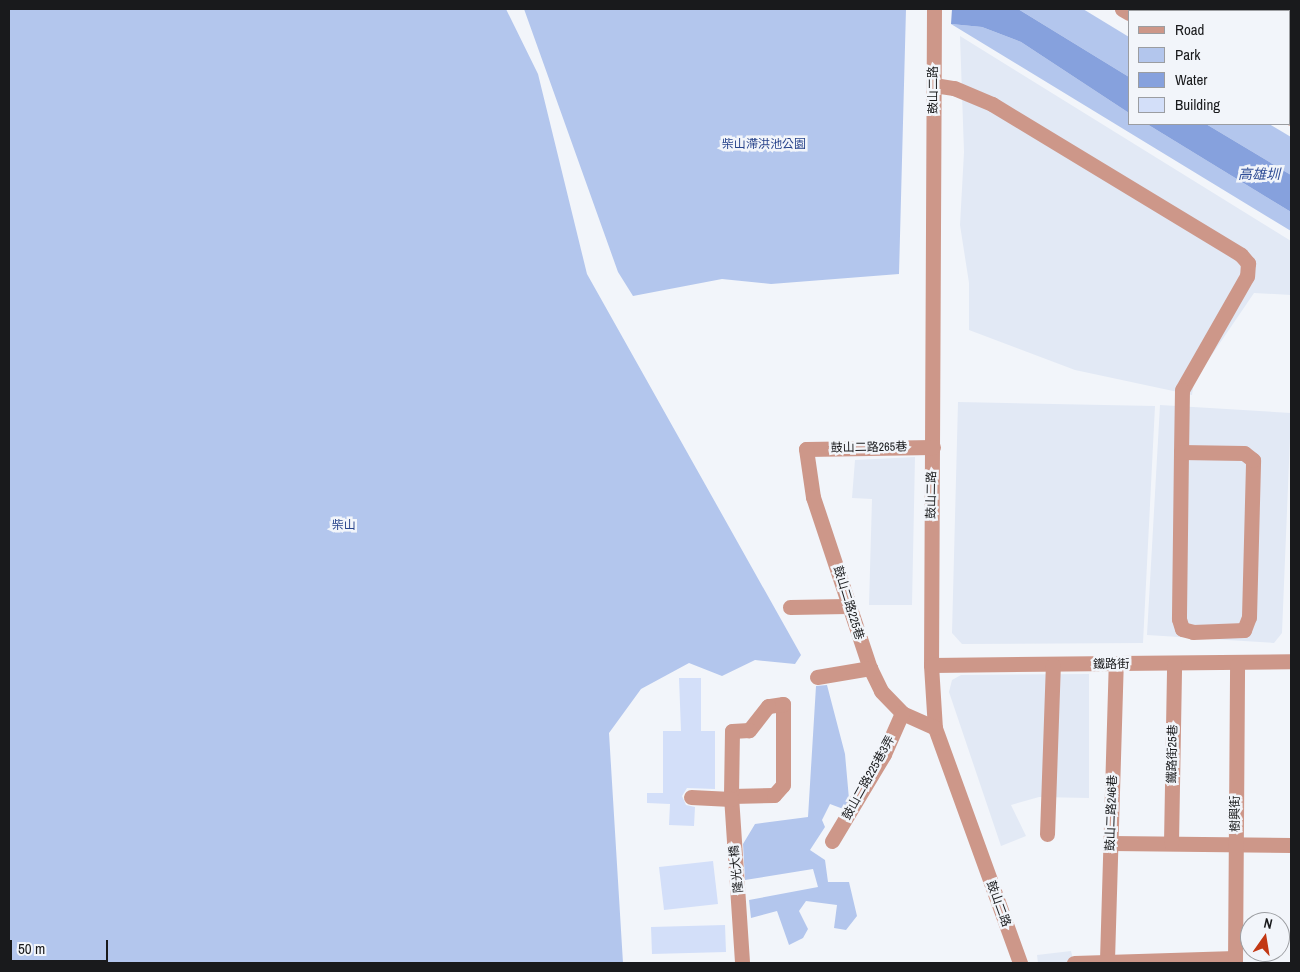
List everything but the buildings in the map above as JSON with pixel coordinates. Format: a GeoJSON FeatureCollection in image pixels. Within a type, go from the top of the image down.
{"type":"FeatureCollection","features":[{"type":"Feature","properties":{"kind":"street","name":"鼓山二路"},"geometry":{"type":"LineString","coordinates":[[934,11],[931,665],[935,728],[1020,963]]}},
{"type":"Feature","properties":{"kind":"street"},"geometry":{"type":"LineString","coordinates":[[934,85],[954,88],[992,104],[1241,255],[1248,264],[1247,276],[1182,390],[1181,452],[1182,629],[1244,630],[1249,617],[1253,460],[1244,453],[1181,452]]}},
{"type":"Feature","properties":{"kind":"street","name":"鼓山二路265巷"},"geometry":{"type":"LineString","coordinates":[[806,449],[933,447]]}},
{"type":"Feature","properties":{"kind":"street","name":"鼓山二路225巷"},"geometry":{"type":"LineString","coordinates":[[806,449],[806,474],[847,606],[870,668],[882,691],[902,713],[935,728]]}},
{"type":"Feature","properties":{"kind":"street"},"geometry":{"type":"LineString","coordinates":[[790,607],[847,606]]}},
{"type":"Feature","properties":{"kind":"street","name":"鐵路街"},"geometry":{"type":"LineString","coordinates":[[931,665],[1237,665],[1291,662]]}},
{"type":"Feature","properties":{"kind":"street"},"geometry":{"type":"LineString","coordinates":[[1046,834],[1053,665]]}},
{"type":"Feature","properties":{"kind":"street","name":"鼓山二路246巷"},"geometry":{"type":"LineString","coordinates":[[1107,960],[1116,665]]}},
{"type":"Feature","properties":{"kind":"street","name":"鐵路街25巷"},"geometry":{"type":"LineString","coordinates":[[1172,843],[1174,665]]}},
{"type":"Feature","properties":{"kind":"street","name":"樹興街"},"geometry":{"type":"LineString","coordinates":[[1235,961],[1237,665]]}},
{"type":"Feature","properties":{"kind":"street"},"geometry":{"type":"LineString","coordinates":[[817,677],[870,668]]}},
{"type":"Feature","properties":{"kind":"street","name":"隆光大橋"},"geometry":{"type":"LineString","coordinates":[[731,798],[774,796],[780,790],[784,780],[784,706],[771,704],[751,729],[732,725],[731,798],[742,917],[742,963]]}},
{"type":"Feature","properties":{"kind":"street","name":"鼓山二路225巷3弄"},"geometry":{"type":"LineString","coordinates":[[832,841],[884,754],[902,713]]}},
{"type":"Feature","properties":{"kind":"street"},"geometry":{"type":"LineString","coordinates":[[691,797],[731,798]]}},
{"type":"Feature","properties":{"kind":"street"},"geometry":{"type":"LineString","coordinates":[[1111,842],[1291,845]]}},
{"type":"Feature","properties":{"kind":"street"},"geometry":{"type":"LineString","coordinates":[[1074,963],[1107,960],[1235,961]]}},
{"type":"Feature","properties":{"kind":"shaded area"},"geometry":{"type":"Polygon","coordinates":[[[960,36],[1291,241],[1291,295],[1254,293],[1194,381],[1192,395],[1075,370],[969,330],[969,283],[960,225],[964,152],[960,36]]]}},
{"type":"Feature","properties":{"kind":"shaded area"},"geometry":{"type":"Polygon","coordinates":[[[958,402],[1155,406],[1143,643],[962,644],[952,633],[958,402]]]}},
{"type":"Feature","properties":{"kind":"shaded area"},"geometry":{"type":"Polygon","coordinates":[[[1160,405],[1291,413],[1282,633],[1274,643],[1147,635],[1160,405]]]}},
{"type":"Feature","properties":{"kind":"shaded area"},"geometry":{"type":"Polygon","coordinates":[[[915,457],[912,605],[869,605],[872,499],[852,498],[855,460],[915,457]]]}},
{"type":"Feature","properties":{"kind":"shaded area"},"geometry":{"type":"Polygon","coordinates":[[[1089,674],[1089,798],[1039,797],[1011,805],[1026,836],[1001,846],[949,692],[952,680],[961,675],[1089,674]]]}},
{"type":"Feature","properties":{"kind":"shaded area"},"geometry":{"type":"Polygon","coordinates":[[[1071,951],[1074,963],[1038,963],[1037,955],[1071,951]]]}},
{"type":"Feature","properties":{"kind":"green space","name":"柴山"},"geometry":{"type":"Polygon","coordinates":[[[9,9],[506,9],[538,74],[587,274],[801,655],[795,664],[755,660],[722,676],[689,663],[641,689],[609,733],[623,963],[9,963],[9,9]]]}},
{"type":"Feature","properties":{"kind":"green space","name":"柴山滯洪池公園"},"geometry":{"type":"Polygon","coordinates":[[[524,9],[906,9],[899,274],[771,284],[722,279],[633,296],[618,272],[524,9]]]}},
{"type":"Feature","properties":{"kind":"green space"},"geometry":{"type":"Polygon","coordinates":[[[1018,9],[1083,9],[1128,36],[1128,76],[1018,9]]]}},
{"type":"Feature","properties":{"kind":"green space"},"geometry":{"type":"Polygon","coordinates":[[[951,24],[982,27],[1021,42],[1128,112],[1128,125],[1149,125],[1291,212],[1291,231],[951,24]]]}},
{"type":"Feature","properties":{"kind":"green space"},"geometry":{"type":"Polygon","coordinates":[[[1208,125],[1271,125],[1291,137],[1291,175],[1208,125]]]}},
{"type":"Feature","properties":{"kind":"green space"},"geometry":{"type":"Polygon","coordinates":[[[827,685],[845,754],[849,799],[846,810],[830,804],[822,820],[825,827],[810,850],[825,860],[828,882],[849,882],[857,916],[846,930],[834,928],[837,905],[806,901],[799,911],[808,929],[803,938],[789,945],[777,911],[751,918],[749,900],[818,887],[813,869],[745,880],[743,844],[755,824],[808,817],[816,686],[827,685]]]}},
{"type":"Feature","properties":{"kind":"water"},"geometry":{"type":"Polygon","coordinates":[[[952,9],[1018,9],[1128,76],[1128,112],[1021,42],[982,27],[951,24],[952,9]]]}},
{"type":"Feature","properties":{"kind":"water","name":"高雄圳"},"geometry":{"type":"Polygon","coordinates":[[[1149,125],[1208,125],[1291,175],[1291,212],[1149,125]]]}}]}
